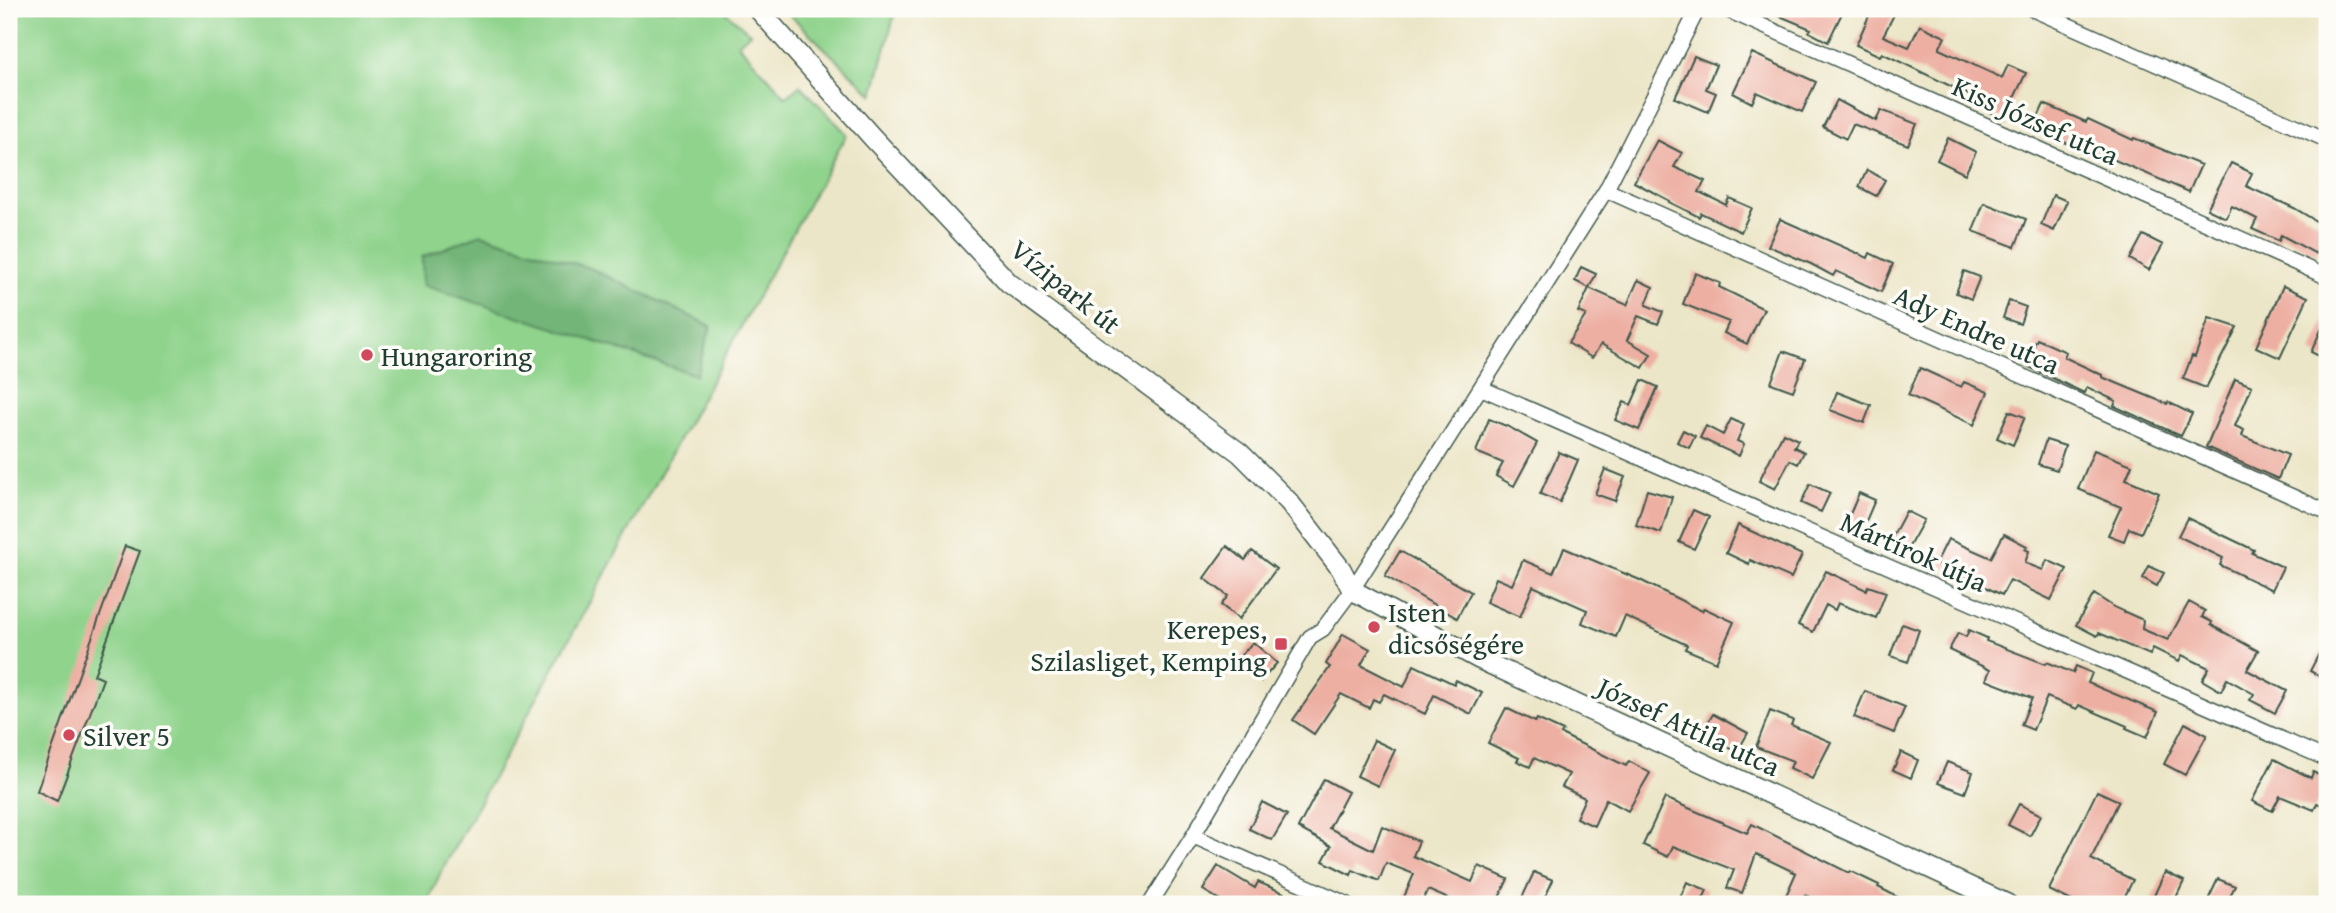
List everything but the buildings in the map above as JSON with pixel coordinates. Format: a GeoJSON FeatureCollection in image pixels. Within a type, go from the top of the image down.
{"type":"FeatureCollection","features":[{"type":"Feature","properties":{"kind":"street","name":"Vízipark út"},"geometry":{"type":"LineString","coordinates":[[758,9],[872,137],[1009,283],[1240,453],[1289,502],[1341,569],[1352,590]]}},
{"type":"Feature","properties":{"kind":"street"},"geometry":{"type":"LineString","coordinates":[[1150,904],[1310,637],[1323,629],[1352,590],[1606,190],[1698,9]]}},
{"type":"Feature","properties":{"kind":"street","name":"Kiss József utca"},"geometry":{"type":"LineString","coordinates":[[1725,9],[2327,277]]}},
{"type":"Feature","properties":{"kind":"street"},"geometry":{"type":"LineString","coordinates":[[2032,9],[2327,140]]}},
{"type":"Feature","properties":{"kind":"street","name":"Ady Endre utca"},"geometry":{"type":"LineString","coordinates":[[1606,190],[2327,512]]}},
{"type":"Feature","properties":{"kind":"street","name":"Mártírok útja"},"geometry":{"type":"LineString","coordinates":[[1482,388],[2327,759]]}},
{"type":"Feature","properties":{"kind":"street","name":"József Attila utca"},"geometry":{"type":"LineString","coordinates":[[1352,590],[1479,659],[2007,904]]}},
{"type":"Feature","properties":{"kind":"street"},"geometry":{"type":"LineString","coordinates":[[1193,836],[1347,904]]}},
{"type":"Feature","properties":{"kind":"green space","name":"Hungaroring"},"geometry":{"type":"Polygon","coordinates":[[[9,9],[722,9],[750,33],[738,44],[786,97],[800,85],[847,134],[439,876],[427,904],[9,904],[9,9]]]}},
{"type":"Feature","properties":{"kind":"green space"},"geometry":{"type":"Polygon","coordinates":[[[784,9],[896,9],[873,95],[784,9]]]}},
{"type":"Feature","properties":{"kind":"green space"},"geometry":{"type":"Polygon","coordinates":[[[481,234],[592,269],[711,326],[696,375],[423,285],[422,257],[481,234]]]}},
{"type":"Feature","properties":{"kind":"place","name":"Hungaroring"},"geometry":{"type":"Point","coordinates":[367,355]}},
{"type":"Feature","properties":{"kind":"place","name":"Isten dicsőségére"},"geometry":{"type":"Point","coordinates":[1374,627]}},
{"type":"Feature","properties":{"kind":"place","name":"Kerepes, Szilasliget, Kemping"},"geometry":{"type":"Point","coordinates":[1281,644]}},
{"type":"Feature","properties":{"kind":"place","name":"Silver 5"},"geometry":{"type":"Point","coordinates":[69,735]}}]}
